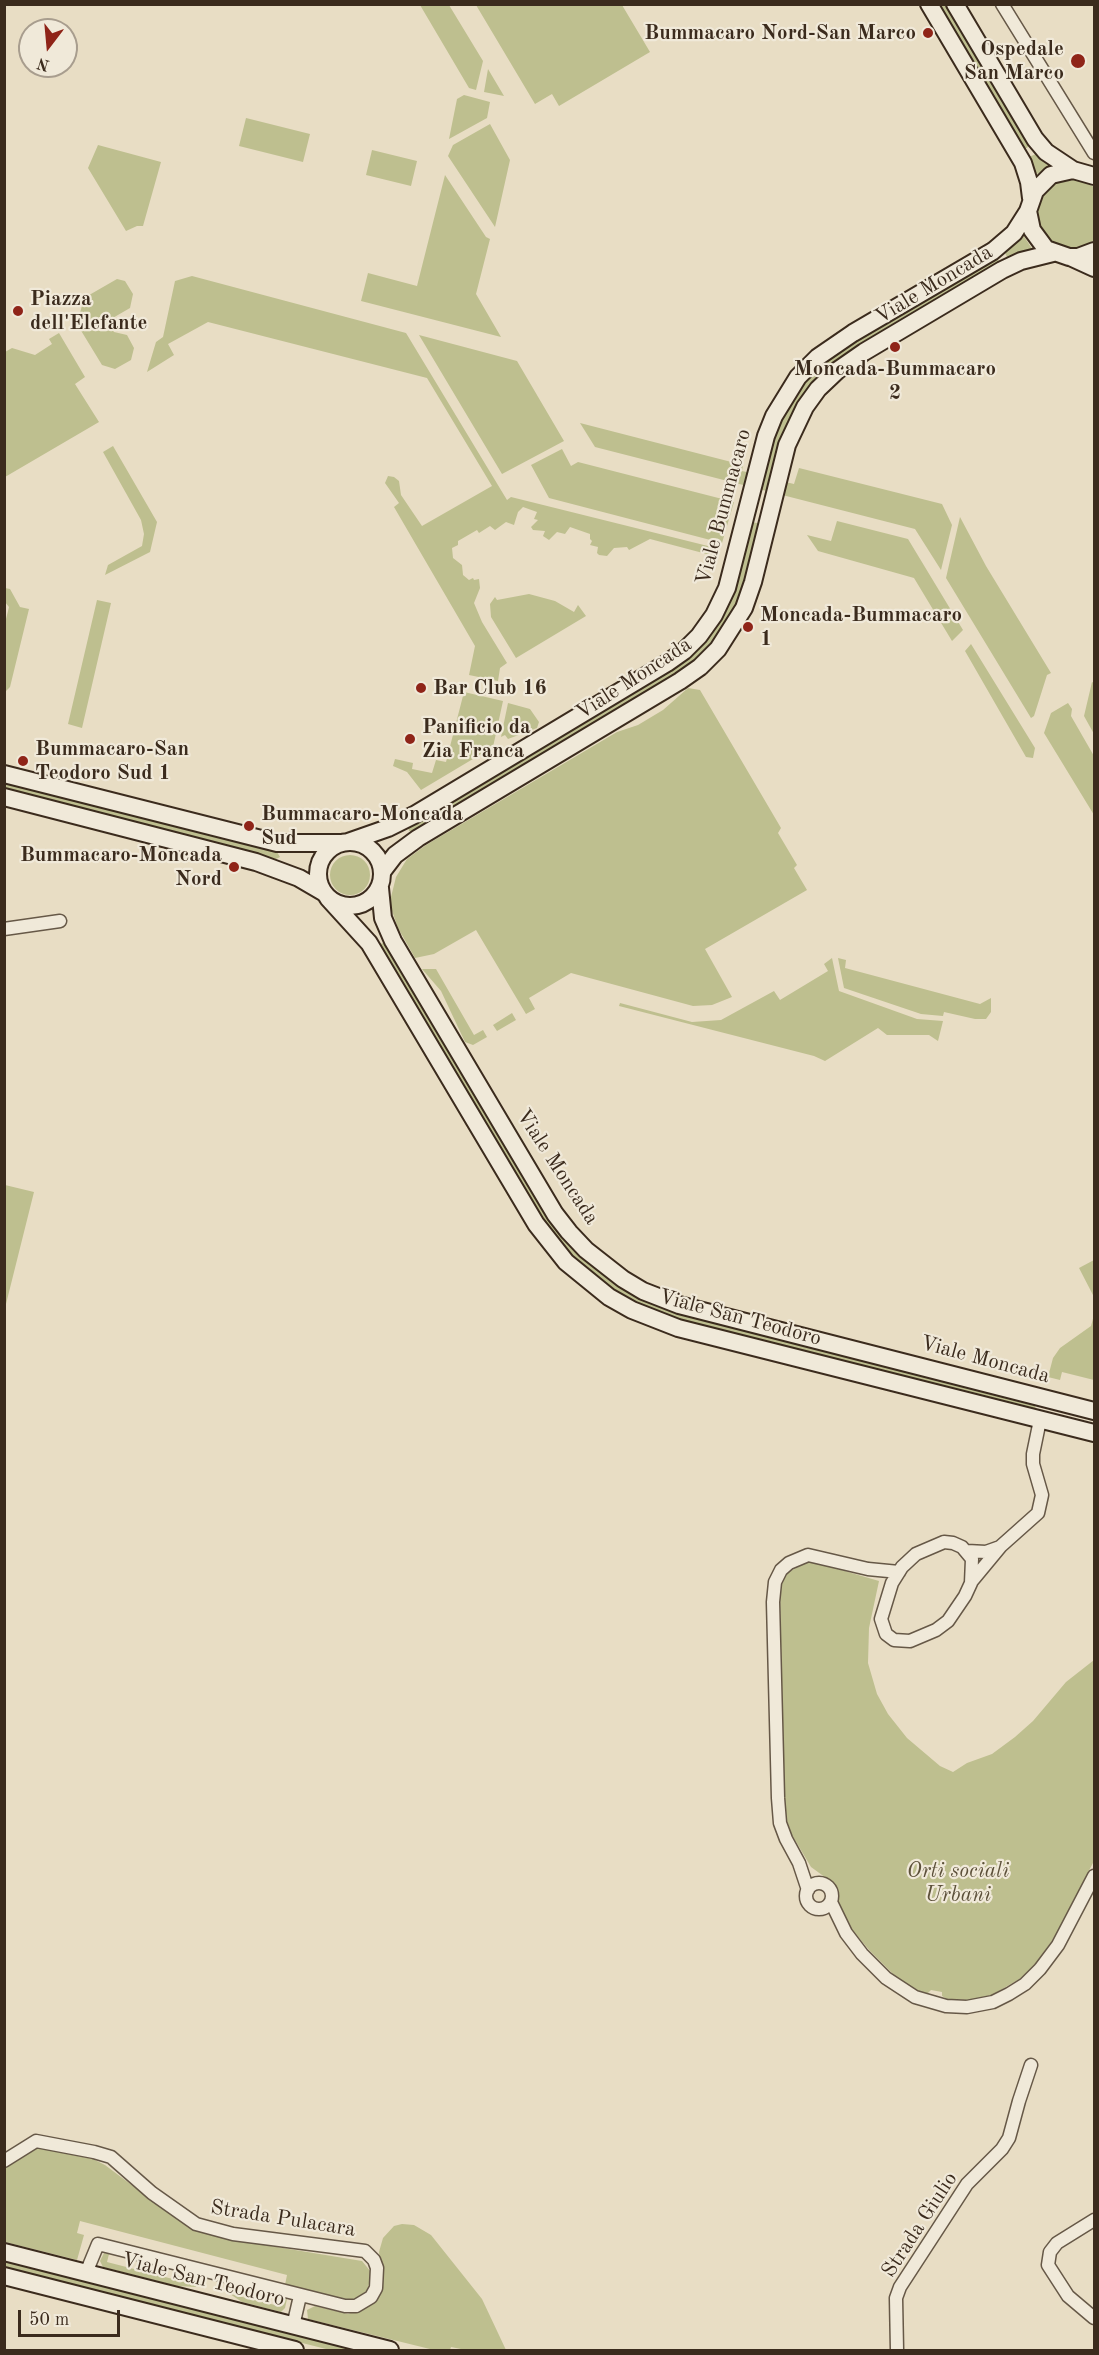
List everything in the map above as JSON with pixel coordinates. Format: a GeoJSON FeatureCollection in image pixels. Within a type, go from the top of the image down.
{"type":"FeatureCollection","features":[{"type":"Feature","properties":{"kind":"main road"},"geometry":{"type":"LineString","coordinates":[[929,4],[1023,163],[1027,172],[1029,222],[1035,237],[1061,255],[1095,268]]}},
{"type":"Feature","properties":{"kind":"main road"},"geometry":{"type":"LineString","coordinates":[[956,4],[1035,139],[1046,152],[1073,170],[1095,176]]}},
{"type":"Feature","properties":{"kind":"main road","name":"Viale Bummacaro"},"geometry":{"type":"LineString","coordinates":[[4,774],[277,843],[344,843],[403,820],[684,651],[699,636],[723,599],[732,576],[766,436],[774,416],[798,377],[818,357],[853,333],[993,251],[1014,233],[1039,185],[1051,175],[1073,170]]}},
{"type":"Feature","properties":{"kind":"main road","name":"Viale Moncada"},"geometry":{"type":"LineString","coordinates":[[1093,1411],[679,1305],[643,1291],[622,1279],[586,1250],[555,1214],[393,941],[383,918],[381,880],[395,855],[418,838],[681,681],[700,667],[718,649],[744,608],[753,582],[787,445],[805,407],[818,389],[838,370],[864,352],[1002,270],[1022,261],[1061,255],[1078,257],[1095,251]]}},
{"type":"Feature","properties":{"kind":"main road","name":"Viale San Teodoro"},"geometry":{"type":"LineString","coordinates":[[4,797],[277,868],[325,895],[355,926],[373,950],[536,1224],[567,1262],[609,1297],[648,1318],[678,1328],[1091,1433]]}},
{"type":"Feature","properties":{"kind":"main road"},"geometry":{"type":"LineString","coordinates":[[403,820],[403,831],[407,836],[418,838]]}},
{"type":"Feature","properties":{"kind":"main road"},"geometry":{"type":"LineString","coordinates":[[277,843],[286,850],[288,859],[283,866],[277,868]]}},
{"type":"Feature","properties":{"kind":"main road"},"geometry":{"type":"LineString","coordinates":[[344,843],[365,845],[377,857],[381,880],[369,901],[352,906],[335,903],[325,895],[319,884],[318,867],[326,853],[344,843]]}},
{"type":"Feature","properties":{"kind":"main road"},"geometry":{"type":"LineString","coordinates":[[373,950],[373,945],[378,938],[393,941]]}},
{"type":"Feature","properties":{"kind":"main road"},"geometry":{"type":"LineString","coordinates":[[1040,1420],[1045,1399]]}},
{"type":"Feature","properties":{"kind":"main road"},"geometry":{"type":"LineString","coordinates":[[1091,1433],[1093,1411]]}},
{"type":"Feature","properties":{"kind":"main road","name":"Viale San Teodoro"},"geometry":{"type":"LineString","coordinates":[[4,2252],[390,2350]]}},
{"type":"Feature","properties":{"kind":"main road"},"geometry":{"type":"LineString","coordinates":[[4,2276],[296,2350]]}},
{"type":"Feature","properties":{"kind":"street"},"geometry":{"type":"LineString","coordinates":[[1002,4],[1095,153]]}},
{"type":"Feature","properties":{"kind":"street"},"geometry":{"type":"LineString","coordinates":[[4,929],[60,921]]}},
{"type":"Feature","properties":{"kind":"street"},"geometry":{"type":"LineString","coordinates":[[1001,1546],[986,1552],[967,1551],[952,1543],[944,1542],[916,1554],[899,1572],[890,1590],[881,1619],[886,1634],[894,1640],[910,1641],[927,1636],[948,1621],[970,1583],[1001,1546],[1038,1513],[1041,1503],[1041,1486],[1033,1464],[1033,1454],[1040,1420]]}},
{"type":"Feature","properties":{"kind":"street"},"geometry":{"type":"LineString","coordinates":[[967,1551],[972,1559],[970,1583]]}},
{"type":"Feature","properties":{"kind":"street"},"geometry":{"type":"LineString","coordinates":[[825,1906],[811,1906],[808,1902],[808,1890],[799,1863],[780,1823],[772,1602],[775,1582],[781,1570],[789,1563],[808,1555],[868,1569],[899,1572]]}},
{"type":"Feature","properties":{"kind":"street"},"geometry":{"type":"LineString","coordinates":[[868,1569],[885,1580],[890,1590]]}},
{"type":"Feature","properties":{"kind":"street"},"geometry":{"type":"LineString","coordinates":[[799,1863],[830,1889],[832,1896],[825,1906]]}},
{"type":"Feature","properties":{"kind":"street"},"geometry":{"type":"LineString","coordinates":[[825,1906],[862,1954],[886,1978],[915,1997],[946,2006],[968,2007],[993,2002],[1025,1984],[1040,1969],[1058,1945],[1095,1876]]}},
{"type":"Feature","properties":{"kind":"street"},"geometry":{"type":"LineString","coordinates":[[808,1890],[812,1885],[819,1883],[825,1885]]}},
{"type":"Feature","properties":{"kind":"street","name":"Strada Giulio"},"geometry":{"type":"LineString","coordinates":[[897,2350],[897,2298],[900,2287],[967,2184],[1002,2149],[1009,2138],[1018,2101],[1031,2065]]}},
{"type":"Feature","properties":{"kind":"street","name":"Strada Pulacara"},"geometry":{"type":"LineString","coordinates":[[4,2161],[36,2141],[94,2152],[111,2157],[152,2193],[196,2224],[234,2235],[365,2251],[374,2260],[377,2268],[376,2288],[371,2297],[356,2306],[345,2306],[300,2296],[98,2244],[86,2273]]}},
{"type":"Feature","properties":{"kind":"street"},"geometry":{"type":"LineString","coordinates":[[1095,2220],[1057,2243],[1050,2252],[1048,2265],[1068,2296],[1095,2318]]}},
{"type":"Feature","properties":{"kind":"street"},"geometry":{"type":"LineString","coordinates":[[292,2326],[300,2296]]}},
{"type":"Feature","properties":{"kind":"green space"},"geometry":{"type":"Polygon","coordinates":[[[420,5],[449,5],[483,61],[476,90],[469,88],[420,5]]]}},
{"type":"Feature","properties":{"kind":"green space"},"geometry":{"type":"Polygon","coordinates":[[[476,5],[622,5],[650,52],[559,106],[552,94],[535,104],[476,5]]]}},
{"type":"Feature","properties":{"kind":"green space"},"geometry":{"type":"Polygon","coordinates":[[[937,5],[947,5],[1030,143],[1027,148],[1024,148],[937,5]]]}},
{"type":"Feature","properties":{"kind":"green space"},"geometry":{"type":"Polygon","coordinates":[[[488,69],[504,96],[484,92],[488,69]]]}},
{"type":"Feature","properties":{"kind":"green space"},"geometry":{"type":"Polygon","coordinates":[[[464,95],[490,102],[487,118],[449,139],[457,99],[464,95]]]}},
{"type":"Feature","properties":{"kind":"green space"},"geometry":{"type":"Polygon","coordinates":[[[246,118],[310,134],[303,162],[239,146],[246,118]]]}},
{"type":"Feature","properties":{"kind":"green space"},"geometry":{"type":"Polygon","coordinates":[[[490,124],[510,160],[495,227],[448,156],[453,145],[490,124]]]}},
{"type":"Feature","properties":{"kind":"green space"},"geometry":{"type":"Polygon","coordinates":[[[98,145],[161,162],[143,226],[126,231],[88,168],[98,145]]]}},
{"type":"Feature","properties":{"kind":"green space"},"geometry":{"type":"Polygon","coordinates":[[[372,150],[417,161],[411,186],[366,175],[372,150]]]}},
{"type":"Feature","properties":{"kind":"green space"},"geometry":{"type":"Polygon","coordinates":[[[1038,153],[1050,165],[1038,174],[1034,172],[1029,157],[1038,153]]]}},
{"type":"Feature","properties":{"kind":"green space"},"geometry":{"type":"Polygon","coordinates":[[[445,175],[486,237],[490,239],[476,294],[501,337],[361,301],[368,273],[417,286],[445,175]]]}},
{"type":"Feature","properties":{"kind":"green space"},"geometry":{"type":"Polygon","coordinates":[[[1079,179],[1094,187],[1094,240],[1084,246],[1070,248],[1055,244],[1044,234],[1038,220],[1038,205],[1045,192],[1057,183],[1079,179]]]}},
{"type":"Feature","properties":{"kind":"green space"},"geometry":{"type":"Polygon","coordinates":[[[1023,235],[1033,250],[1008,259],[1004,251],[1023,235]]]}},
{"type":"Feature","properties":{"kind":"green space"},"geometry":{"type":"Polygon","coordinates":[[[996,257],[1000,263],[843,358],[773,479],[794,484],[799,468],[942,504],[952,525],[941,570],[915,529],[595,447],[580,423],[743,465],[742,471],[764,476],[779,422],[799,388],[818,367],[839,350],[996,257]]]}},
{"type":"Feature","properties":{"kind":"green space"},"geometry":{"type":"Polygon","coordinates":[[[192,276],[406,333],[507,500],[511,497],[720,549],[718,557],[650,539],[629,550],[627,547],[614,548],[607,556],[599,555],[598,547],[590,545],[592,541],[590,534],[570,527],[565,534],[557,532],[549,540],[543,536],[545,531],[533,530],[531,527],[538,520],[534,519],[537,512],[523,507],[518,512],[514,525],[506,522],[495,530],[490,526],[479,533],[477,530],[458,541],[458,545],[452,548],[453,558],[462,565],[463,575],[469,580],[479,579],[480,588],[474,603],[482,622],[507,663],[500,668],[498,681],[469,675],[475,646],[394,507],[399,503],[385,483],[388,476],[399,481],[401,495],[422,526],[492,486],[427,378],[208,322],[168,344],[174,355],[147,372],[156,342],[163,337],[175,281],[192,276]]]}},
{"type":"Feature","properties":{"kind":"green space"},"geometry":{"type":"Polygon","coordinates":[[[117,279],[125,281],[133,294],[130,308],[111,319],[109,325],[114,332],[127,335],[134,348],[131,360],[115,369],[102,365],[77,324],[84,298],[117,279]]]}},
{"type":"Feature","properties":{"kind":"green space"},"geometry":{"type":"Polygon","coordinates":[[[59,333],[85,377],[75,384],[99,422],[5,477],[5,352],[12,348],[35,355],[52,344],[49,339],[59,333]]]}},
{"type":"Feature","properties":{"kind":"green space"},"geometry":{"type":"Polygon","coordinates":[[[419,335],[517,361],[564,441],[502,474],[419,335]]]}},
{"type":"Feature","properties":{"kind":"green space"},"geometry":{"type":"Polygon","coordinates":[[[113,446],[157,522],[150,552],[105,575],[108,565],[142,546],[144,534],[141,520],[103,452],[113,446]]]}},
{"type":"Feature","properties":{"kind":"green space"},"geometry":{"type":"Polygon","coordinates":[[[562,449],[571,466],[578,462],[734,502],[722,543],[549,498],[531,465],[562,449]]]}},
{"type":"Feature","properties":{"kind":"green space"},"geometry":{"type":"Polygon","coordinates":[[[960,517],[986,566],[1051,673],[1047,675],[1034,716],[1031,718],[946,578],[960,517]]]}},
{"type":"Feature","properties":{"kind":"green space"},"geometry":{"type":"Polygon","coordinates":[[[837,521],[908,539],[963,630],[952,641],[914,578],[818,551],[807,535],[831,541],[837,521]]]}},
{"type":"Feature","properties":{"kind":"green space"},"geometry":{"type":"Polygon","coordinates":[[[752,522],[761,524],[746,582],[735,609],[714,642],[697,660],[683,671],[415,831],[409,831],[408,827],[686,659],[752,522]]]}},
{"type":"Feature","properties":{"kind":"green space"},"geometry":{"type":"Polygon","coordinates":[[[5,588],[10,589],[20,607],[29,609],[10,687],[5,692],[4,627],[9,607],[5,602],[5,588]]]}},
{"type":"Feature","properties":{"kind":"green space"},"geometry":{"type":"Polygon","coordinates":[[[529,594],[555,601],[574,612],[578,605],[586,616],[516,658],[491,617],[490,604],[495,597],[497,600],[529,594]]]}},
{"type":"Feature","properties":{"kind":"green space"},"geometry":{"type":"Polygon","coordinates":[[[97,600],[111,603],[82,728],[68,724],[97,600]]]}},
{"type":"Feature","properties":{"kind":"green space"},"geometry":{"type":"Polygon","coordinates":[[[971,644],[1035,748],[1033,758],[1026,757],[965,651],[971,644]]]}},
{"type":"Feature","properties":{"kind":"green space"},"geometry":{"type":"Polygon","coordinates":[[[1092,682],[1094,683],[1094,734],[1084,716],[1092,682]]]}},
{"type":"Feature","properties":{"kind":"green space"},"geometry":{"type":"Polygon","coordinates":[[[688,688],[700,690],[781,828],[778,833],[797,865],[794,868],[807,890],[705,949],[732,997],[712,1005],[693,1006],[571,973],[529,998],[535,1009],[526,1014],[476,930],[434,954],[415,958],[398,928],[391,908],[396,877],[407,859],[426,845],[617,732],[638,725],[663,710],[688,688]]]}},
{"type":"Feature","properties":{"kind":"green space"},"geometry":{"type":"Polygon","coordinates":[[[464,692],[503,701],[493,747],[421,790],[407,772],[393,766],[395,759],[413,763],[412,769],[432,773],[436,760],[446,762],[464,692]]]}},
{"type":"Feature","properties":{"kind":"green space"},"geometry":{"type":"Polygon","coordinates":[[[508,703],[530,709],[539,722],[537,728],[508,739],[505,735],[501,737],[508,703]]]}},
{"type":"Feature","properties":{"kind":"green space"},"geometry":{"type":"Polygon","coordinates":[[[1068,703],[1072,709],[1071,716],[1094,756],[1094,815],[1044,733],[1051,713],[1068,703]]]}},
{"type":"Feature","properties":{"kind":"green space"},"geometry":{"type":"Polygon","coordinates":[[[4,782],[277,852],[280,857],[274,860],[5,791],[4,782]]]}},
{"type":"Feature","properties":{"kind":"green space"},"geometry":{"type":"Polygon","coordinates":[[[350,855],[358,856],[364,861],[369,867],[369,883],[364,889],[358,894],[350,895],[342,894],[336,889],[331,883],[330,875],[331,867],[336,861],[342,856],[350,855]]]}},
{"type":"Feature","properties":{"kind":"green space"},"geometry":{"type":"Polygon","coordinates":[[[382,943],[387,945],[551,1222],[569,1244],[611,1282],[649,1303],[681,1315],[1034,1403],[1036,1409],[1034,1411],[680,1321],[646,1309],[608,1288],[576,1262],[538,1216],[379,946],[382,943]]]}},
{"type":"Feature","properties":{"kind":"green space"},"geometry":{"type":"Polygon","coordinates":[[[832,958],[839,991],[917,1019],[943,1021],[938,1041],[929,1035],[887,1035],[878,1028],[825,1061],[814,1056],[619,1006],[620,1003],[692,1022],[721,1020],[774,991],[780,1000],[828,971],[824,964],[832,958]]]}},
{"type":"Feature","properties":{"kind":"green space"},"geometry":{"type":"Polygon","coordinates":[[[838,958],[846,960],[845,968],[980,1004],[991,998],[991,1012],[986,1019],[975,1019],[944,1012],[943,1016],[921,1014],[844,988],[838,958]]]}},
{"type":"Feature","properties":{"kind":"green space"},"geometry":{"type":"Polygon","coordinates":[[[422,969],[436,969],[474,1035],[483,1030],[487,1037],[473,1045],[465,1042],[441,991],[422,969]]]}},
{"type":"Feature","properties":{"kind":"green space"},"geometry":{"type":"Polygon","coordinates":[[[512,1013],[516,1020],[497,1031],[493,1025],[512,1013]]]}},
{"type":"Feature","properties":{"kind":"green space"},"geometry":{"type":"Polygon","coordinates":[[[4,1185],[34,1192],[5,1308],[4,1185]]]}},
{"type":"Feature","properties":{"kind":"green space"},"geometry":{"type":"Polygon","coordinates":[[[1094,1260],[1094,1297],[1079,1268],[1094,1260]]]}},
{"type":"Feature","properties":{"kind":"green space"},"geometry":{"type":"Polygon","coordinates":[[[1094,1315],[1094,1380],[1062,1372],[1060,1380],[1048,1377],[1053,1358],[1060,1348],[1091,1326],[1094,1315]]]}},
{"type":"Feature","properties":{"kind":"green space","name":"Orti sociali Urbani"},"geometry":{"type":"Polygon","coordinates":[[[807,1562],[879,1581],[869,1628],[868,1663],[877,1694],[888,1714],[907,1738],[940,1766],[953,1772],[967,1763],[992,1754],[1015,1737],[1033,1721],[1066,1682],[1094,1660],[1094,1861],[1054,1938],[1035,1964],[1021,1978],[992,1995],[969,2000],[947,1999],[942,1996],[942,1992],[931,1990],[927,1994],[917,1991],[893,1974],[844,1920],[833,1883],[811,1867],[792,1835],[785,1815],[784,1796],[780,1594],[781,1585],[787,1573],[807,1562]]]}},
{"type":"Feature","properties":{"kind":"green space"},"geometry":{"type":"Polygon","coordinates":[[[38,2148],[93,2159],[105,2165],[173,2216],[200,2229],[234,2240],[362,2261],[371,2272],[368,2289],[360,2297],[346,2301],[285,2285],[287,2275],[80,2221],[77,2233],[84,2235],[77,2260],[5,2242],[4,2168],[38,2148]]]}},
{"type":"Feature","properties":{"kind":"green space"},"geometry":{"type":"Polygon","coordinates":[[[414,2225],[431,2235],[482,2299],[506,2350],[466,2350],[451,2347],[450,2350],[434,2350],[308,2319],[307,2310],[315,2306],[348,2314],[372,2304],[382,2283],[379,2252],[383,2238],[394,2226],[414,2225]]]}},
{"type":"Feature","properties":{"kind":"green space"},"geometry":{"type":"Polygon","coordinates":[[[104,2253],[109,2254],[107,2262],[196,2285],[196,2287],[177,2286],[103,2267],[100,2261],[104,2253]]]}},
{"type":"Feature","properties":{"kind":"green space"},"geometry":{"type":"Polygon","coordinates":[[[4,2261],[358,2350],[330,2350],[5,2268],[4,2261]]]}},
{"type":"Feature","properties":{"kind":"green space"},"geometry":{"type":"Polygon","coordinates":[[[230,2294],[279,2306],[283,2296],[287,2299],[285,2308],[281,2312],[242,2302],[230,2294]]]}},
{"type":"Feature","properties":{"kind":"place","name":"Bummacaro Nord-San Marco"},"geometry":{"type":"Point","coordinates":[928,33]}},
{"type":"Feature","properties":{"kind":"place","name":"Ospedale San Marco"},"geometry":{"type":"Point","coordinates":[1078,61]}},
{"type":"Feature","properties":{"kind":"place","name":"Piazza dell'Elefante"},"geometry":{"type":"Point","coordinates":[18,311]}},
{"type":"Feature","properties":{"kind":"place","name":"Moncada-Bummacaro 2"},"geometry":{"type":"Point","coordinates":[895,347]}},
{"type":"Feature","properties":{"kind":"place","name":"Moncada-Bummacaro 1"},"geometry":{"type":"Point","coordinates":[748,627]}},
{"type":"Feature","properties":{"kind":"place","name":"Bar Club 16"},"geometry":{"type":"Point","coordinates":[421,688]}},
{"type":"Feature","properties":{"kind":"place","name":"Panificio da Zia Franca"},"geometry":{"type":"Point","coordinates":[410,739]}},
{"type":"Feature","properties":{"kind":"place","name":"Bummacaro-San Teodoro Sud 1"},"geometry":{"type":"Point","coordinates":[23,761]}},
{"type":"Feature","properties":{"kind":"place","name":"Bummacaro-Moncada Sud"},"geometry":{"type":"Point","coordinates":[249,826]}},
{"type":"Feature","properties":{"kind":"place","name":"Bummacaro-Moncada Nord"},"geometry":{"type":"Point","coordinates":[234,867]}}]}
